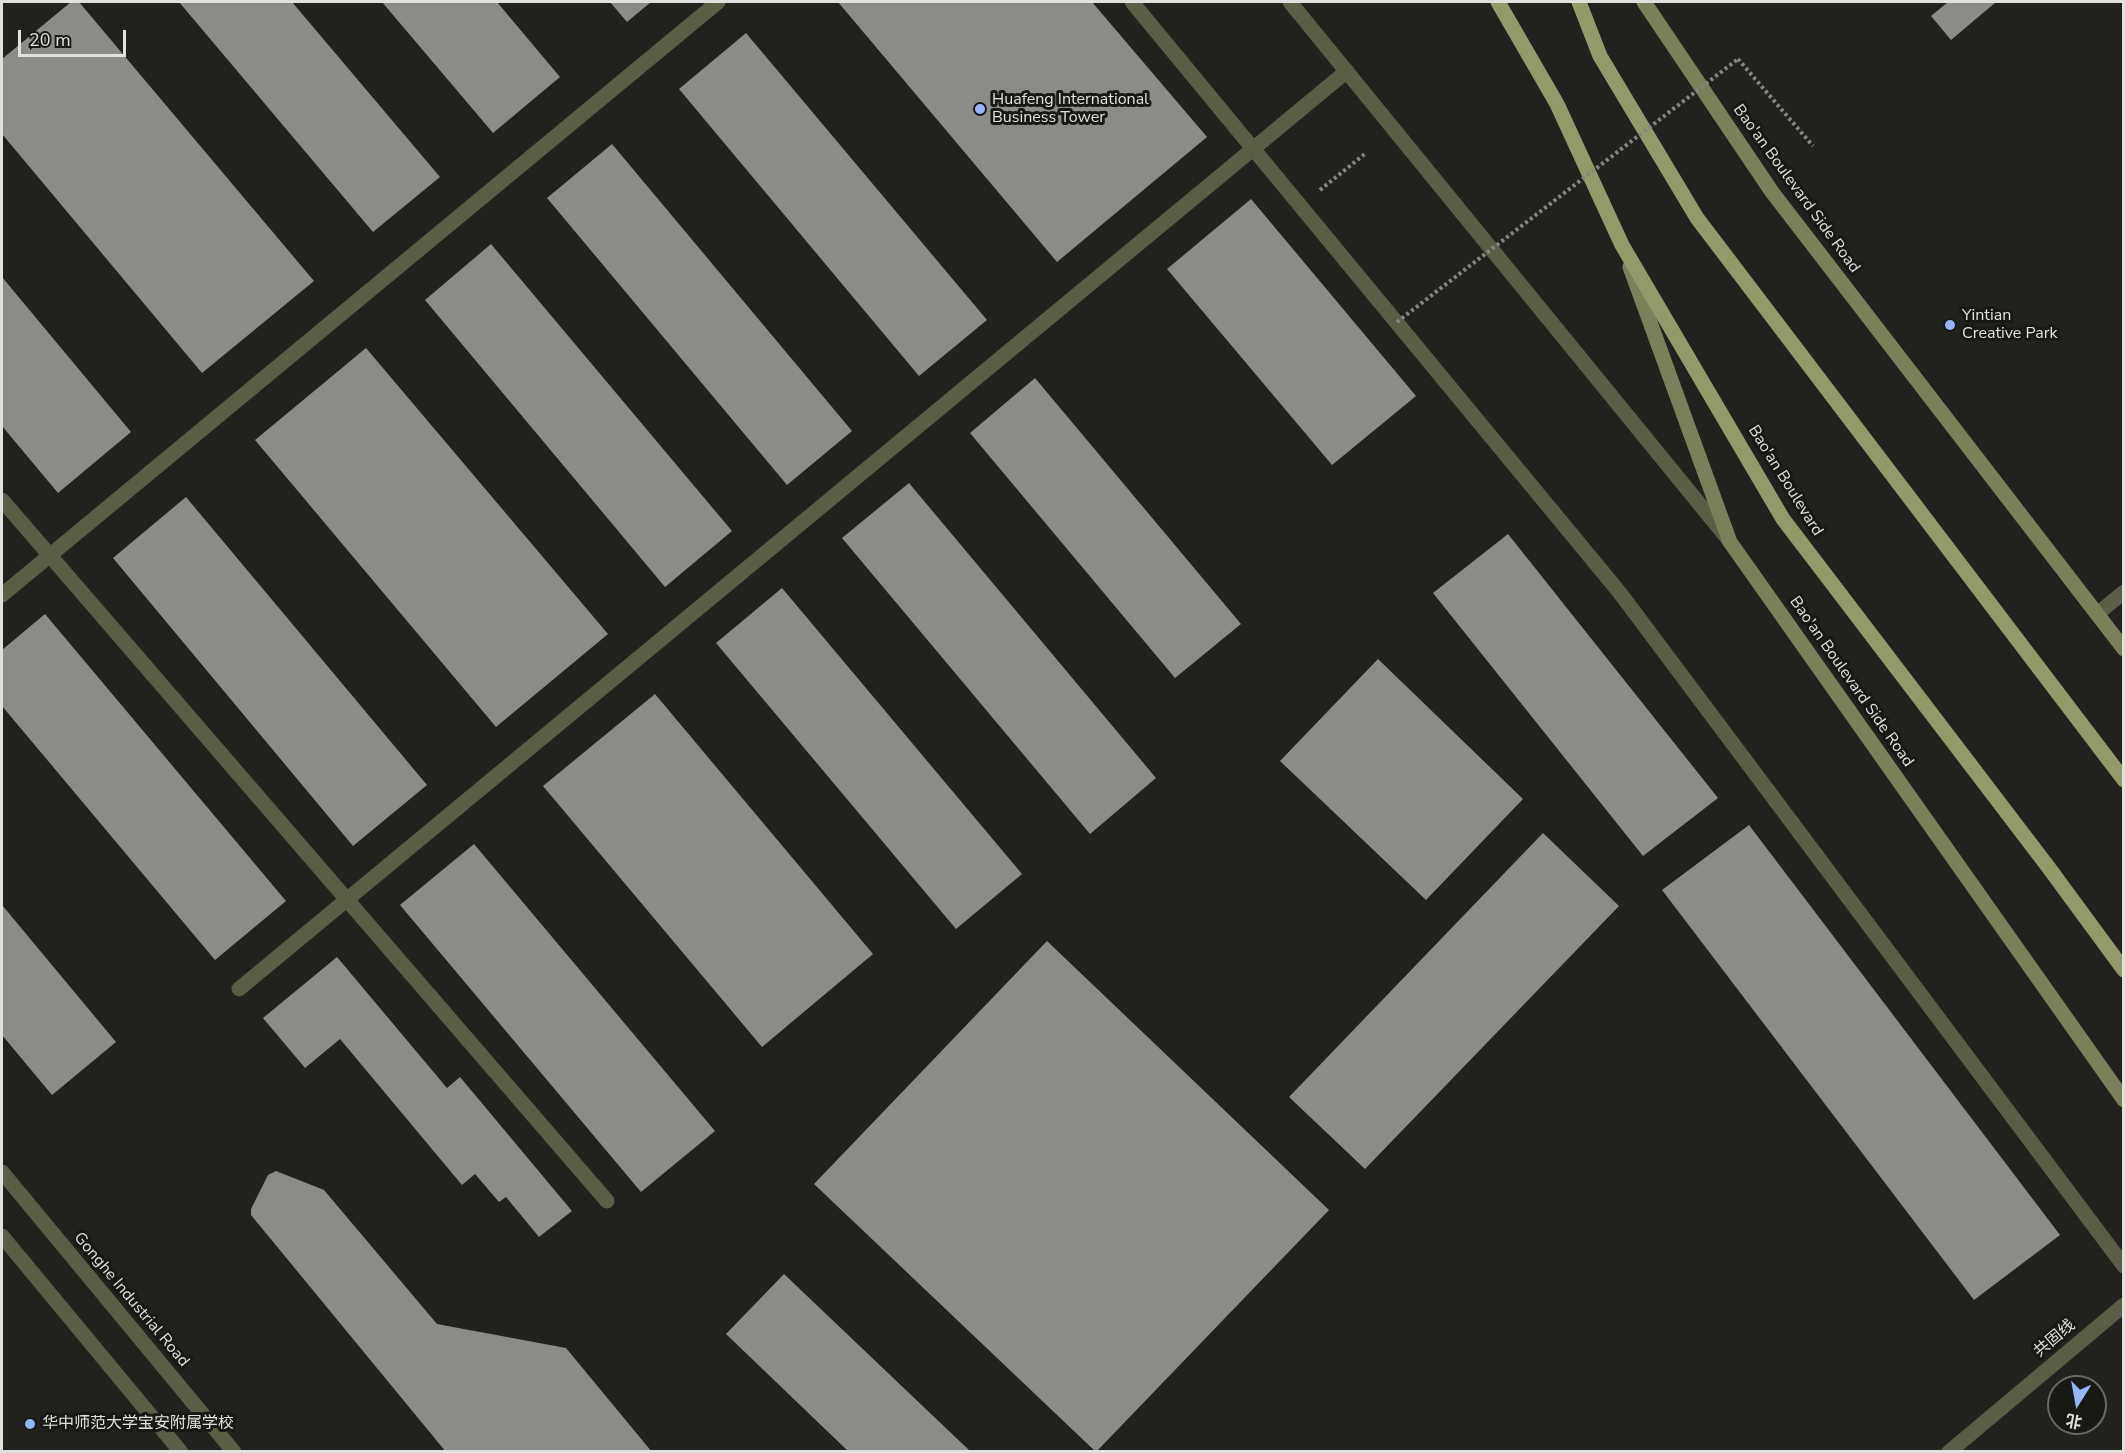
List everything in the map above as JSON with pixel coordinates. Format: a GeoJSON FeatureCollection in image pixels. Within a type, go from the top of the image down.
{"type":"FeatureCollection","features":[{"type":"Feature","properties":{"kind":"main road","name":"Bao'an Boulevard"},"geometry":{"type":"LineString","coordinates":[[1498,2],[1557,104],[1622,245],[1783,519],[2124,970]]}},
{"type":"Feature","properties":{"kind":"main road"},"geometry":{"type":"LineString","coordinates":[[1579,2],[1600,56],[1697,218],[2124,780]]}},
{"type":"Feature","properties":{"kind":"main road","name":"Bao'an Boulevard Side Road"},"geometry":{"type":"LineString","coordinates":[[1644,2],[1772,192],[2124,649]]}},
{"type":"Feature","properties":{"kind":"main road","name":"Bao'an Boulevard Side Road"},"geometry":{"type":"LineString","coordinates":[[1622,245],[1730,542],[2124,1100]]}},
{"type":"Feature","properties":{"kind":"street"},"geometry":{"type":"LineString","coordinates":[[2,595],[718,2]]}},
{"type":"Feature","properties":{"kind":"street"},"geometry":{"type":"LineString","coordinates":[[1132,2],[1620,592],[2124,1266]]}},
{"type":"Feature","properties":{"kind":"street"},"geometry":{"type":"LineString","coordinates":[[1290,2],[1730,542]]}},
{"type":"Feature","properties":{"kind":"street"},"geometry":{"type":"LineString","coordinates":[[239,989],[1347,71]]}},
{"type":"Feature","properties":{"kind":"street"},"geometry":{"type":"LineString","coordinates":[[2,500],[607,1201]]}},
{"type":"Feature","properties":{"kind":"street"},"geometry":{"type":"LineString","coordinates":[[2097,614],[2124,592]]}},
{"type":"Feature","properties":{"kind":"street","name":"Gonghe Industrial Road"},"geometry":{"type":"LineString","coordinates":[[2,1172],[234,1452]]}},
{"type":"Feature","properties":{"kind":"street"},"geometry":{"type":"LineString","coordinates":[[2,1236],[181,1452]]}},
{"type":"Feature","properties":{"kind":"street","name":"共固线"},"geometry":{"type":"LineString","coordinates":[[1949,1452],[2009,1400],[2121,1312]]}},
{"type":"Feature","properties":{"kind":"path"},"geometry":{"type":"LineString","coordinates":[[1397,322],[1738,59],[1813,146]]}},
{"type":"Feature","properties":{"kind":"path"},"geometry":{"type":"LineString","coordinates":[[1300,205],[1366,153]]}},
{"type":"Feature","properties":{"kind":"building"},"geometry":{"type":"Polygon","coordinates":[[[71,2],[79,2],[314,281],[202,373],[2,134],[2,59],[71,2]]]}},
{"type":"Feature","properties":{"kind":"building"},"geometry":{"type":"Polygon","coordinates":[[[179,2],[292,2],[440,177],[373,232],[179,2]]]}},
{"type":"Feature","properties":{"kind":"building"},"geometry":{"type":"Polygon","coordinates":[[[382,2],[497,2],[560,77],[493,133],[382,2]]]}},
{"type":"Feature","properties":{"kind":"building"},"geometry":{"type":"Polygon","coordinates":[[[610,2],[651,2],[627,22],[610,2]]]}},
{"type":"Feature","properties":{"kind":"building"},"geometry":{"type":"Polygon","coordinates":[[[838,2],[1092,2],[1207,137],[1057,262],[838,2]]]}},
{"type":"Feature","properties":{"kind":"building"},"geometry":{"type":"Polygon","coordinates":[[[1948,2],[1996,2],[1951,40],[1931,16],[1948,2]]]}},
{"type":"Feature","properties":{"kind":"building"},"geometry":{"type":"Polygon","coordinates":[[[746,33],[987,320],[919,376],[679,89],[746,33]]]}},
{"type":"Feature","properties":{"kind":"building"},"geometry":{"type":"Polygon","coordinates":[[[612,144],[852,431],[787,485],[547,198],[612,144]]]}},
{"type":"Feature","properties":{"kind":"building"},"geometry":{"type":"Polygon","coordinates":[[[1251,199],[1416,396],[1332,465],[1167,269],[1251,199]]]}},
{"type":"Feature","properties":{"kind":"building"},"geometry":{"type":"Polygon","coordinates":[[[491,244],[732,531],[665,587],[425,300],[491,244]]]}},
{"type":"Feature","properties":{"kind":"building"},"geometry":{"type":"Polygon","coordinates":[[[2,277],[131,432],[58,493],[2,426],[2,277]]]}},
{"type":"Feature","properties":{"kind":"building"},"geometry":{"type":"Polygon","coordinates":[[[366,348],[608,634],[496,727],[255,440],[366,348]]]}},
{"type":"Feature","properties":{"kind":"building"},"geometry":{"type":"Polygon","coordinates":[[[1035,378],[1241,624],[1175,678],[970,433],[1035,378]]]}},
{"type":"Feature","properties":{"kind":"building"},"geometry":{"type":"Polygon","coordinates":[[[909,483],[1156,778],[1090,834],[842,538],[909,483]]]}},
{"type":"Feature","properties":{"kind":"building"},"geometry":{"type":"Polygon","coordinates":[[[186,497],[427,785],[353,846],[113,558],[186,497]]]}},
{"type":"Feature","properties":{"kind":"building"},"geometry":{"type":"Polygon","coordinates":[[[1508,534],[1718,798],[1643,856],[1433,593],[1508,534]]]}},
{"type":"Feature","properties":{"kind":"building"},"geometry":{"type":"Polygon","coordinates":[[[782,588],[1022,874],[956,929],[716,643],[782,588]]]}},
{"type":"Feature","properties":{"kind":"building"},"geometry":{"type":"Polygon","coordinates":[[[45,614],[286,901],[215,960],[2,706],[2,650],[45,614]]]}},
{"type":"Feature","properties":{"kind":"building"},"geometry":{"type":"Polygon","coordinates":[[[1378,659],[1523,799],[1426,900],[1280,761],[1378,659]]]}},
{"type":"Feature","properties":{"kind":"building"},"geometry":{"type":"Polygon","coordinates":[[[655,694],[873,954],[762,1047],[543,786],[655,694]]]}},
{"type":"Feature","properties":{"kind":"building"},"geometry":{"type":"Polygon","coordinates":[[[1749,825],[2060,1235],[1974,1300],[1662,890],[1749,825]]]}},
{"type":"Feature","properties":{"kind":"building"},"geometry":{"type":"Polygon","coordinates":[[[1543,833],[1619,906],[1365,1169],[1289,1097],[1543,833]]]}},
{"type":"Feature","properties":{"kind":"building"},"geometry":{"type":"Polygon","coordinates":[[[474,844],[715,1131],[641,1192],[400,905],[474,844]]]}},
{"type":"Feature","properties":{"kind":"building"},"geometry":{"type":"Polygon","coordinates":[[[2,905],[116,1042],[52,1095],[2,1035],[2,905]]]}},
{"type":"Feature","properties":{"kind":"building"},"geometry":{"type":"Polygon","coordinates":[[[1047,941],[1329,1210],[1096,1452],[814,1184],[1047,941]]]}},
{"type":"Feature","properties":{"kind":"building"},"geometry":{"type":"Polygon","coordinates":[[[337,957],[447,1088],[460,1077],[572,1211],[539,1237],[506,1197],[499,1202],[475,1174],[462,1185],[340,1039],[305,1068],[263,1018],[337,957]]]}},
{"type":"Feature","properties":{"kind":"building"},"geometry":{"type":"Polygon","coordinates":[[[276,1171],[324,1190],[437,1324],[566,1348],[652,1452],[446,1452],[251,1215],[251,1209],[268,1175],[276,1171]]]}},
{"type":"Feature","properties":{"kind":"building"},"geometry":{"type":"Polygon","coordinates":[[[784,1274],[971,1452],[849,1452],[726,1334],[784,1274]]]}},
{"type":"Feature","properties":{"kind":"place","name":"Huafeng International Business Tower"},"geometry":{"type":"Point","coordinates":[980,109]}},
{"type":"Feature","properties":{"kind":"place","name":"Yintian Creative Park"},"geometry":{"type":"Point","coordinates":[1950,325]}},
{"type":"Feature","properties":{"kind":"place","name":"华中师范大学宝安附属学校"},"geometry":{"type":"Point","coordinates":[30,1424]}}]}
